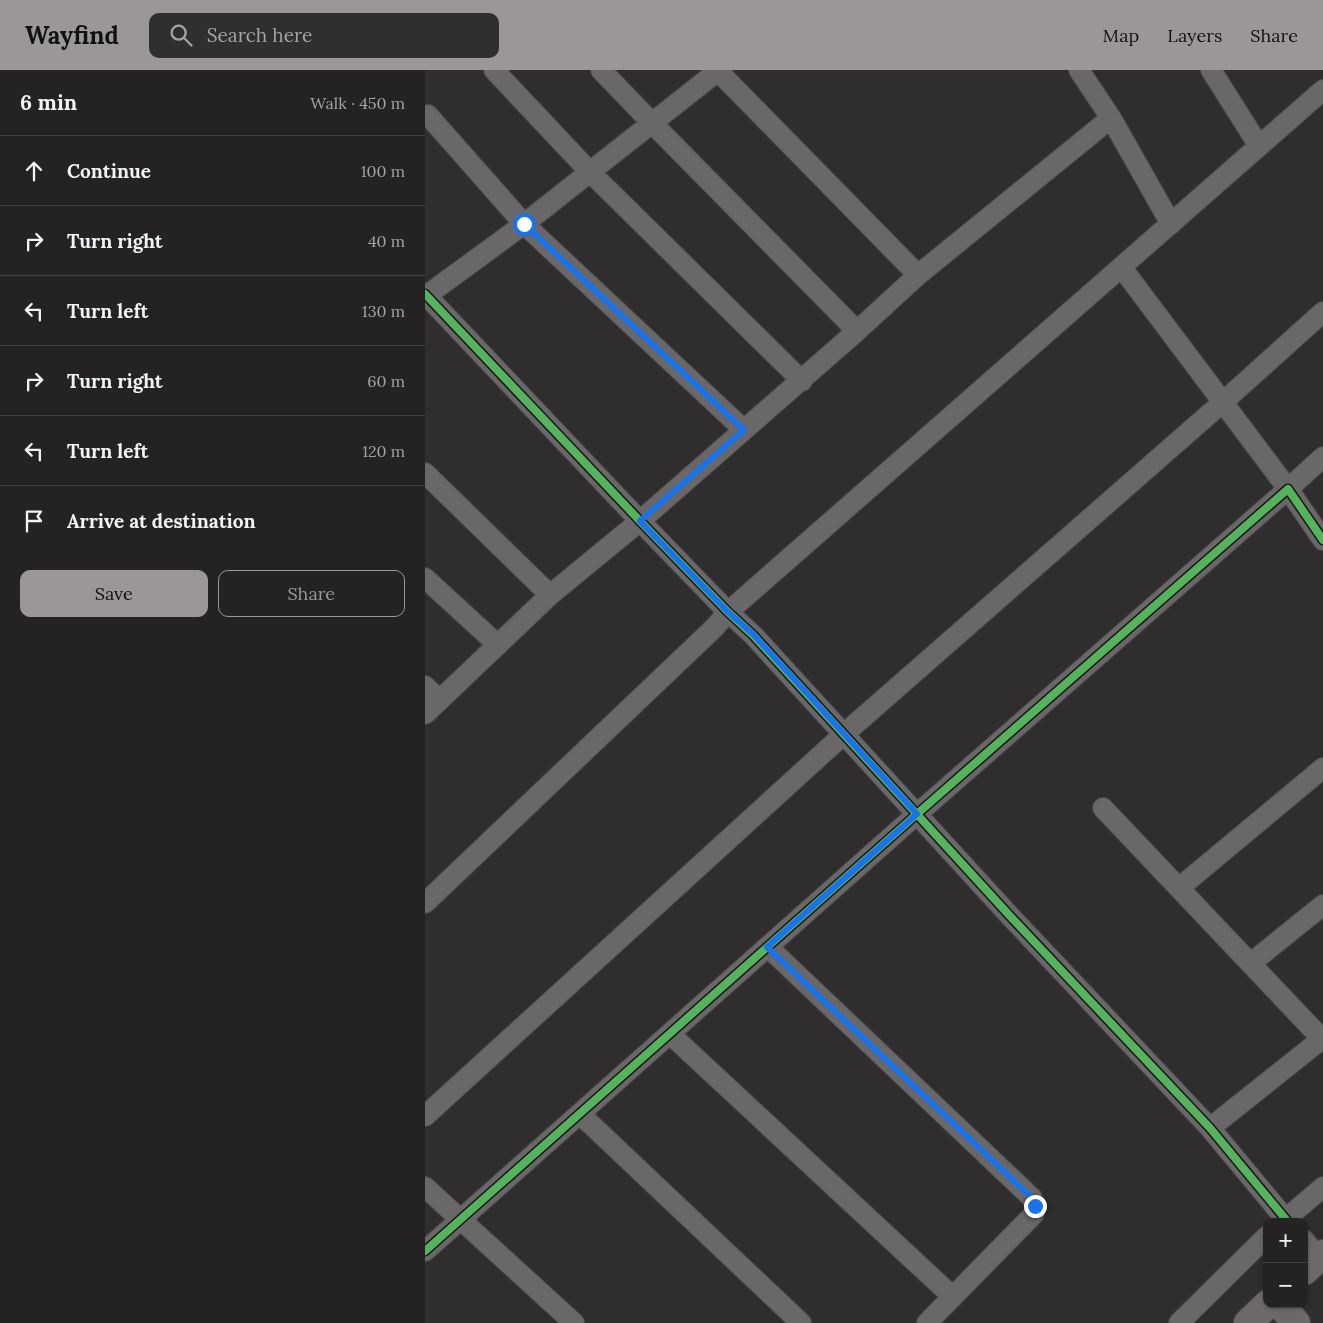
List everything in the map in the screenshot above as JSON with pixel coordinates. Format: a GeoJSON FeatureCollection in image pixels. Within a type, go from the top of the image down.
{"type":"FeatureCollection","features":[{"type":"Feature","properties":{"kind":"main road"},"geometry":{"type":"LineString","coordinates":[[1248,1323],[1264,1308]]}},
{"type":"Feature","properties":{"kind":"main road"},"geometry":{"type":"LineString","coordinates":[[1283,1308],[1296,1323]]}},
{"type":"Feature","properties":{"kind":"street"},"geometry":{"type":"LineString","coordinates":[[494,70],[590,172],[802,381]]}},
{"type":"Feature","properties":{"kind":"street"},"geometry":{"type":"LineString","coordinates":[[601,70],[857,331]]}},
{"type":"Feature","properties":{"kind":"street"},"geometry":{"type":"LineString","coordinates":[[918,275],[718,70],[524,224],[426,295],[640,521],[728,612],[753,634],[1017,923],[1210,1128],[1283,1218]]}},
{"type":"Feature","properties":{"kind":"street"},"geometry":{"type":"LineString","coordinates":[[1079,70],[1111,118],[1171,224]]}},
{"type":"Feature","properties":{"kind":"street"},"geometry":{"type":"LineString","coordinates":[[1211,70],[1259,146]]}},
{"type":"Feature","properties":{"kind":"street"},"geometry":{"type":"LineString","coordinates":[[425,903],[714,628],[728,612],[1323,90]]}},
{"type":"Feature","properties":{"kind":"street"},"geometry":{"type":"LineString","coordinates":[[429,115],[524,224],[744,430]]}},
{"type":"Feature","properties":{"kind":"street"},"geometry":{"type":"LineString","coordinates":[[430,700],[498,645],[550,595],[640,521],[802,381],[918,275],[1111,118]]}},
{"type":"Feature","properties":{"kind":"street"},"geometry":{"type":"LineString","coordinates":[[1122,268],[1288,489],[1323,540]]}},
{"type":"Feature","properties":{"kind":"street"},"geometry":{"type":"LineString","coordinates":[[425,1116],[844,734],[1323,312]]}},
{"type":"Feature","properties":{"kind":"street"},"geometry":{"type":"LineString","coordinates":[[425,1251],[1323,457]]}},
{"type":"Feature","properties":{"kind":"street"},"geometry":{"type":"LineString","coordinates":[[425,473],[550,595]]}},
{"type":"Feature","properties":{"kind":"street"},"geometry":{"type":"LineString","coordinates":[[425,578],[498,645]]}},
{"type":"Feature","properties":{"kind":"street"},"geometry":{"type":"LineString","coordinates":[[1179,888],[1323,768]]}},
{"type":"Feature","properties":{"kind":"street"},"geometry":{"type":"LineString","coordinates":[[1103,808],[1323,1038],[1210,1128]]}},
{"type":"Feature","properties":{"kind":"street"},"geometry":{"type":"LineString","coordinates":[[1251,963],[1323,905]]}},
{"type":"Feature","properties":{"kind":"street"},"geometry":{"type":"LineString","coordinates":[[767,947],[1032,1198],[1035,1206],[1034,1214],[927,1323]]}},
{"type":"Feature","properties":{"kind":"street"},"geometry":{"type":"LineString","coordinates":[[670,1034],[953,1297]]}},
{"type":"Feature","properties":{"kind":"street"},"geometry":{"type":"LineString","coordinates":[[580,1114],[801,1323]]}},
{"type":"Feature","properties":{"kind":"street"},"geometry":{"type":"LineString","coordinates":[[425,1187],[574,1323]]}},
{"type":"Feature","properties":{"kind":"street"},"geometry":{"type":"LineString","coordinates":[[1288,1218],[1323,1187]]}},
{"type":"Feature","properties":{"kind":"street"},"geometry":{"type":"LineString","coordinates":[[1179,1323],[1263,1240]]}},
{"type":"Feature","properties":{"kind":"cycle path"},"geometry":{"type":"LineString","coordinates":[[425,294],[640,521],[728,612],[753,635],[1010,916],[1210,1128],[1285,1218]]}},
{"type":"Feature","properties":{"kind":"cycle path"},"geometry":{"type":"LineString","coordinates":[[425,1251],[917,814],[1288,489],[1323,540]]}},
{"type":"Feature","properties":{"kind":"route"},"geometry":{"type":"LineString","coordinates":[[524,224],[744,430],[640,521],[728,612],[753,634],[917,814],[767,947],[1032,1198],[1035,1206]]}}]}
